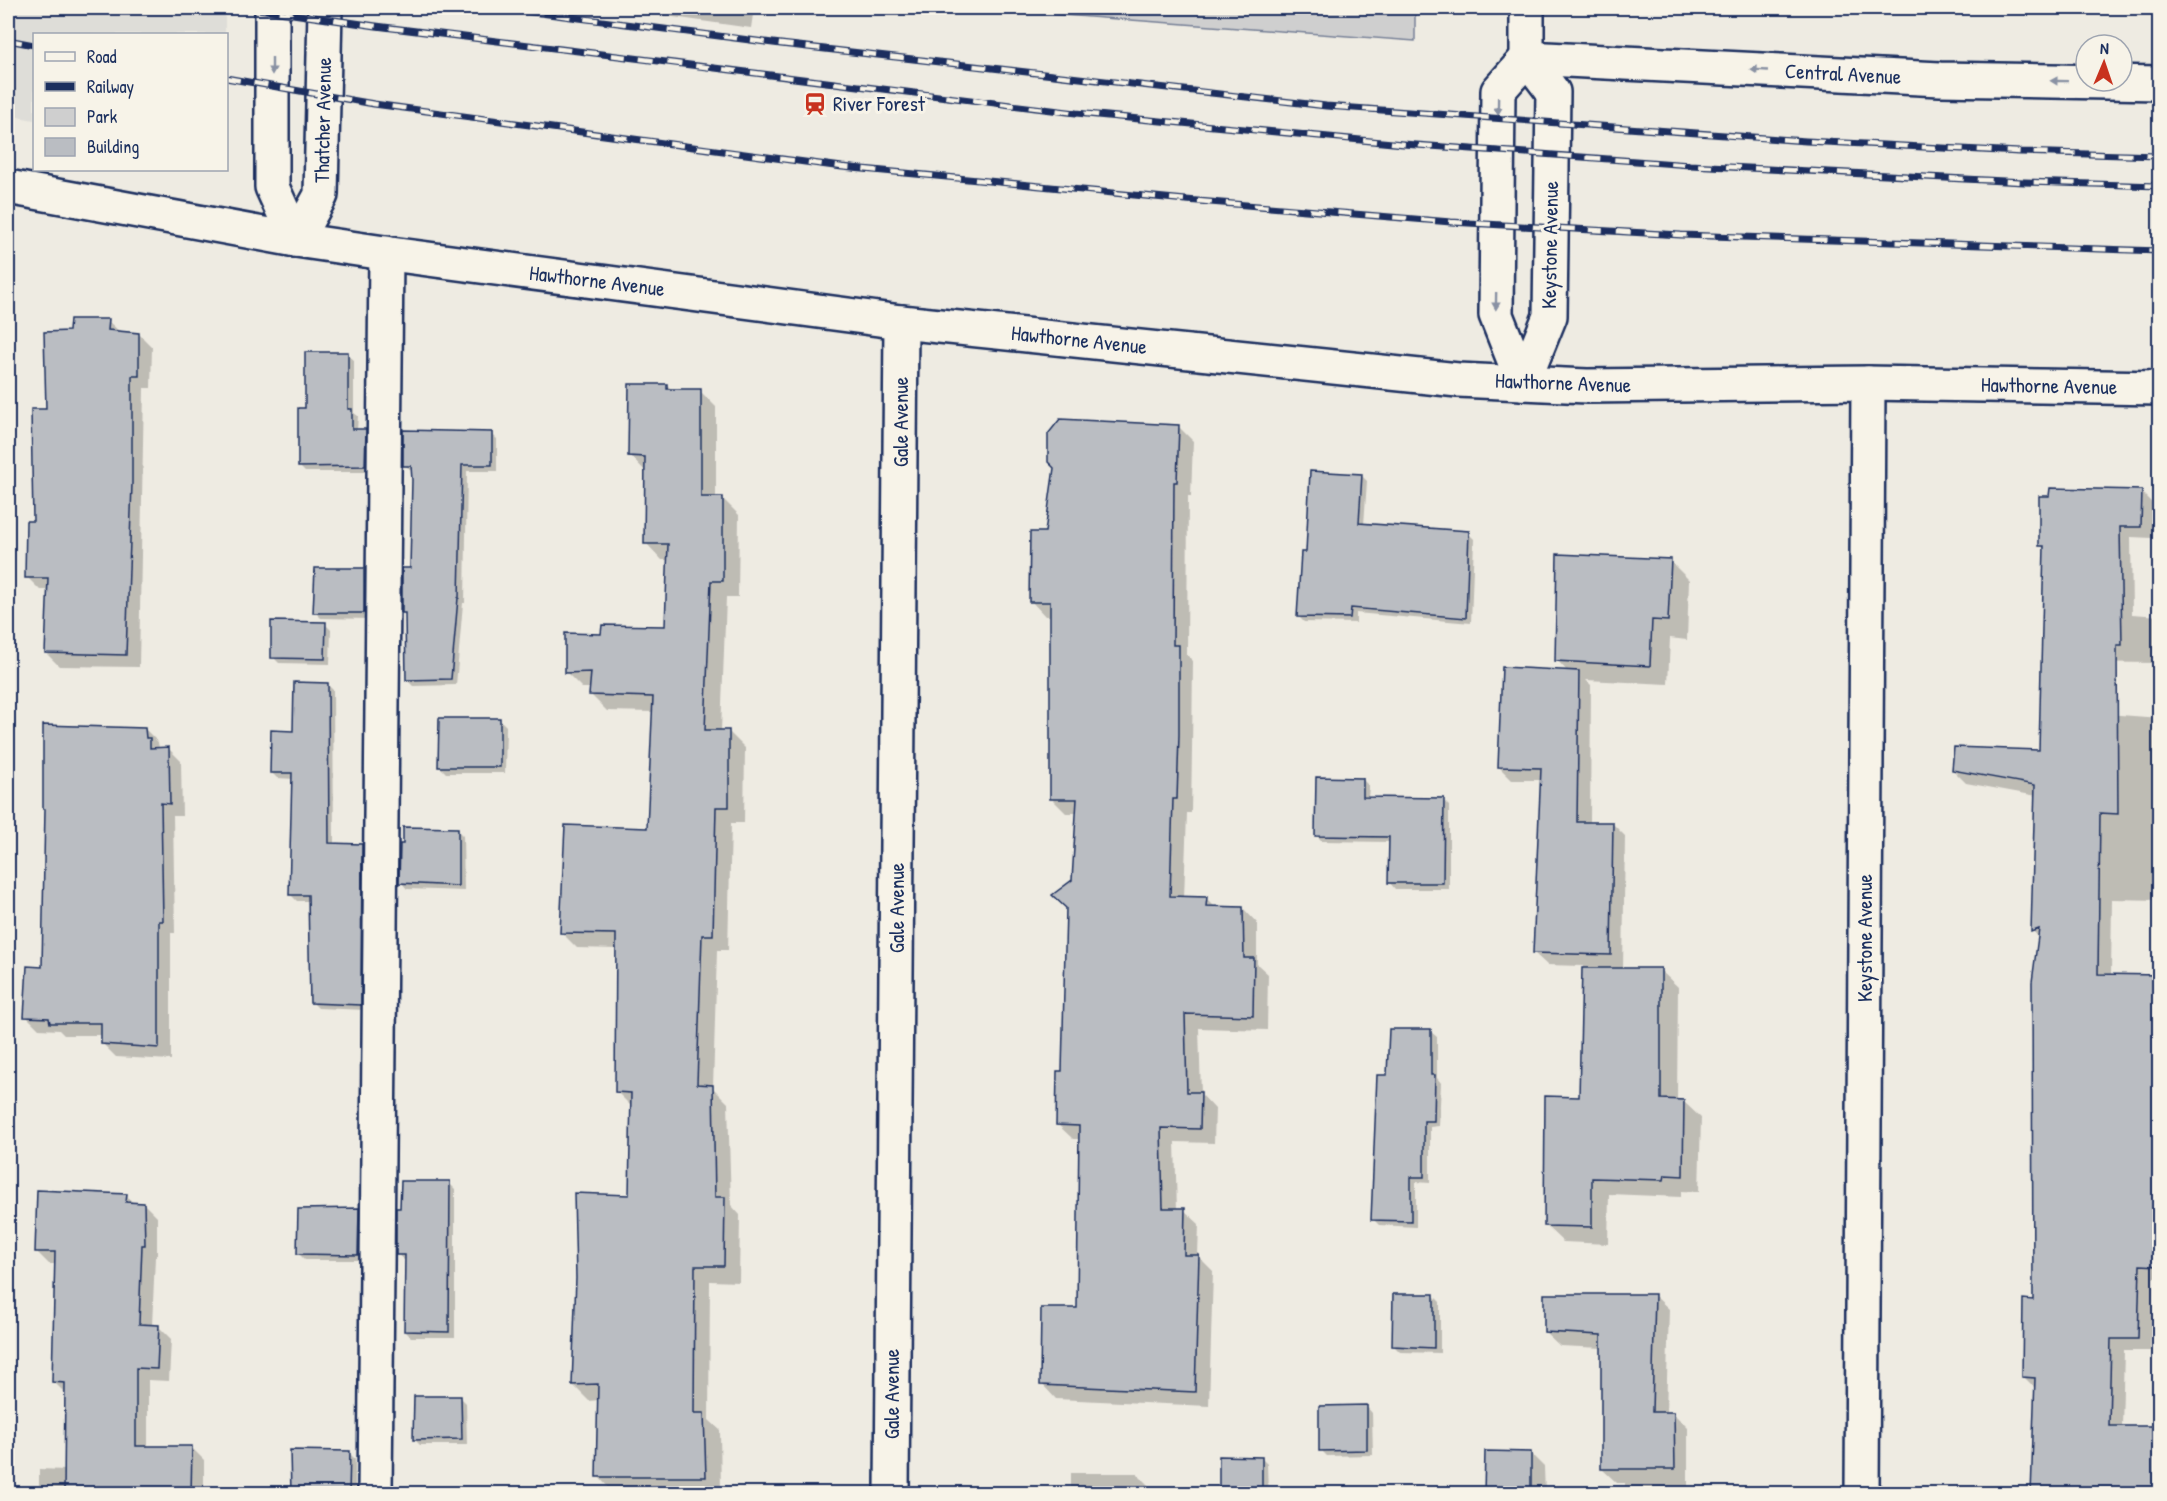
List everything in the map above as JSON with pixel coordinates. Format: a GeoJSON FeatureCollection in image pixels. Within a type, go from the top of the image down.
{"type":"FeatureCollection","features":[{"type":"Feature","properties":{"kind":"street"},"geometry":{"type":"LineString","coordinates":[[272,8],[272,187],[296,240]]}},
{"type":"Feature","properties":{"kind":"street","name":"Thatcher Avenue"},"geometry":{"type":"LineString","coordinates":[[296,240],[321,195],[325,8]]}},
{"type":"Feature","properties":{"kind":"street"},"geometry":{"type":"LineString","coordinates":[[1522,383],[1496,315],[1498,92],[1527,58],[1527,8]]}},
{"type":"Feature","properties":{"kind":"street","name":"Central Avenue"},"geometry":{"type":"LineString","coordinates":[[1527,58],[1940,79],[2160,83]]}},
{"type":"Feature","properties":{"kind":"street","name":"Keystone Avenue"},"geometry":{"type":"LineString","coordinates":[[1522,383],[1550,316],[1552,92],[1527,58]]}},
{"type":"Feature","properties":{"kind":"street","name":"Hawthorne Avenue"},"geometry":{"type":"LineString","coordinates":[[8,187],[296,240],[902,322],[1458,380],[1587,386],[1868,383],[2160,388]]}},
{"type":"Feature","properties":{"kind":"street"},"geometry":{"type":"LineString","coordinates":[[375,1494],[386,253]]}},
{"type":"Feature","properties":{"kind":"street","name":"Gale Avenue"},"geometry":{"type":"LineString","coordinates":[[892,1494],[902,322]]}},
{"type":"Feature","properties":{"kind":"street","name":"Keystone Avenue"},"geometry":{"type":"LineString","coordinates":[[1862,1494],[1868,383]]}},
{"type":"Feature","properties":{"kind":"shaded area"},"geometry":{"type":"Polygon","coordinates":[[[8,8],[225,8],[225,33],[33,33],[33,120],[8,115],[8,8]]]}},
{"type":"Feature","properties":{"kind":"green space"},"geometry":{"type":"Polygon","coordinates":[[[970,8],[1415,8],[1415,41],[970,8]]]}},
{"type":"Feature","properties":{"kind":"building"},"geometry":{"type":"Polygon","coordinates":[[[70,319],[109,319],[108,330],[139,333],[139,376],[132,376],[132,484],[126,655],[45,653],[48,578],[25,578],[26,521],[33,521],[31,409],[46,409],[44,332],[69,331],[70,319]]]}},
{"type":"Feature","properties":{"kind":"building"},"geometry":{"type":"Polygon","coordinates":[[[305,352],[348,352],[348,409],[352,409],[352,429],[366,429],[365,466],[298,467],[298,408],[305,408],[305,352]]]}},
{"type":"Feature","properties":{"kind":"building"},"geometry":{"type":"Polygon","coordinates":[[[629,384],[667,384],[667,389],[701,389],[701,497],[723,497],[723,581],[711,581],[705,730],[729,730],[729,807],[716,807],[713,935],[702,935],[697,1084],[713,1085],[715,1197],[725,1197],[724,1266],[695,1266],[694,1413],[704,1413],[706,1477],[596,1477],[598,1384],[572,1385],[576,1278],[574,1193],[629,1195],[631,1093],[615,1092],[616,934],[560,933],[565,825],[647,828],[653,697],[589,695],[591,672],[565,673],[565,633],[601,634],[602,625],[665,626],[668,544],[644,544],[645,457],[628,456],[629,384]]]}},
{"type":"Feature","properties":{"kind":"building"},"geometry":{"type":"Polygon","coordinates":[[[1060,419],[1179,425],[1177,482],[1174,482],[1173,645],[1179,645],[1179,735],[1177,799],[1173,799],[1170,896],[1207,897],[1206,906],[1243,907],[1244,958],[1254,958],[1253,1016],[1185,1014],[1187,1092],[1201,1092],[1200,1129],[1161,1128],[1163,1208],[1185,1208],[1184,1255],[1199,1255],[1195,1392],[1040,1385],[1041,1308],[1077,1308],[1079,1126],[1056,1125],[1057,1071],[1062,1071],[1066,908],[1052,895],[1072,880],[1077,799],[1050,799],[1050,602],[1029,602],[1030,532],[1045,532],[1054,468],[1048,462],[1048,434],[1060,419]]]}},
{"type":"Feature","properties":{"kind":"building"},"geometry":{"type":"Polygon","coordinates":[[[403,430],[492,432],[492,465],[462,465],[459,598],[451,679],[406,680],[402,568],[410,568],[412,480],[411,466],[403,466],[403,430]]]}},
{"type":"Feature","properties":{"kind":"building"},"geometry":{"type":"Polygon","coordinates":[[[1310,471],[1362,474],[1359,523],[1469,531],[1466,618],[1351,608],[1350,618],[1297,617],[1301,552],[1306,552],[1310,471]]]}},
{"type":"Feature","properties":{"kind":"building"},"geometry":{"type":"Polygon","coordinates":[[[2050,488],[2142,490],[2141,527],[2120,527],[2122,645],[2117,645],[2118,814],[2100,813],[2098,974],[2160,975],[2159,1266],[2140,1265],[2138,1339],[2111,1339],[2109,1426],[2157,1426],[2157,1494],[2031,1494],[2035,1378],[2022,1377],[2023,1299],[2033,1300],[2032,982],[2039,929],[2031,932],[2035,785],[1952,770],[1954,747],[2039,750],[2044,546],[2039,546],[2039,496],[2049,496],[2050,488]]]}},
{"type":"Feature","properties":{"kind":"building"},"geometry":{"type":"Polygon","coordinates":[[[1557,554],[1671,559],[1668,621],[1652,620],[1650,666],[1555,661],[1557,554]]]}},
{"type":"Feature","properties":{"kind":"building"},"geometry":{"type":"Polygon","coordinates":[[[315,568],[364,568],[364,613],[313,613],[315,568]]]}},
{"type":"Feature","properties":{"kind":"building"},"geometry":{"type":"Polygon","coordinates":[[[271,621],[326,622],[325,659],[271,658],[271,621]]]}},
{"type":"Feature","properties":{"kind":"building"},"geometry":{"type":"Polygon","coordinates":[[[1502,667],[1579,671],[1577,822],[1613,822],[1611,955],[1533,953],[1541,768],[1498,767],[1502,667]]]}},
{"type":"Feature","properties":{"kind":"building"},"geometry":{"type":"Polygon","coordinates":[[[294,682],[328,683],[329,843],[362,844],[361,1005],[310,1003],[308,895],[289,895],[292,773],[270,773],[271,730],[293,731],[294,682]]]}},
{"type":"Feature","properties":{"kind":"building"},"geometry":{"type":"Polygon","coordinates":[[[439,718],[500,718],[500,767],[438,767],[439,718]]]}},
{"type":"Feature","properties":{"kind":"building"},"geometry":{"type":"Polygon","coordinates":[[[43,725],[145,728],[146,738],[150,738],[150,748],[169,747],[170,804],[161,803],[163,921],[159,921],[159,1048],[101,1044],[101,1023],[50,1023],[49,1018],[24,1017],[27,966],[42,967],[45,809],[43,809],[43,725]]]}},
{"type":"Feature","properties":{"kind":"building"},"geometry":{"type":"Polygon","coordinates":[[[1316,777],[1363,778],[1363,797],[1444,798],[1443,883],[1388,883],[1389,837],[1315,836],[1316,777]]]}},
{"type":"Feature","properties":{"kind":"building"},"geometry":{"type":"Polygon","coordinates":[[[403,827],[458,828],[458,886],[399,883],[403,827]]]}},
{"type":"Feature","properties":{"kind":"building"},"geometry":{"type":"Polygon","coordinates":[[[1582,968],[1661,968],[1661,1099],[1684,1100],[1683,1176],[1665,1175],[1664,1180],[1592,1178],[1592,1227],[1544,1226],[1545,1096],[1579,1097],[1582,968]]]}},
{"type":"Feature","properties":{"kind":"building"},"geometry":{"type":"Polygon","coordinates":[[[1389,1029],[1431,1029],[1431,1075],[1435,1075],[1434,1121],[1424,1121],[1424,1177],[1411,1177],[1411,1221],[1371,1220],[1377,1075],[1387,1075],[1389,1029]]]}},
{"type":"Feature","properties":{"kind":"building"},"geometry":{"type":"Polygon","coordinates":[[[401,1181],[450,1181],[449,1332],[404,1331],[405,1255],[396,1255],[396,1208],[400,1208],[401,1181]]]}},
{"type":"Feature","properties":{"kind":"building"},"geometry":{"type":"Polygon","coordinates":[[[37,1190],[127,1194],[126,1202],[144,1203],[145,1245],[142,1245],[139,1324],[159,1325],[157,1369],[136,1368],[136,1446],[192,1446],[191,1494],[64,1494],[65,1383],[52,1382],[55,1252],[35,1252],[37,1190]]]}},
{"type":"Feature","properties":{"kind":"building"},"geometry":{"type":"Polygon","coordinates":[[[359,1208],[358,1255],[297,1254],[298,1209],[359,1208]]]}},
{"type":"Feature","properties":{"kind":"building"},"geometry":{"type":"Polygon","coordinates":[[[1393,1294],[1434,1294],[1434,1348],[1392,1346],[1393,1294]]]}},
{"type":"Feature","properties":{"kind":"building"},"geometry":{"type":"Polygon","coordinates":[[[1544,1294],[1655,1294],[1652,1412],[1674,1412],[1675,1469],[1601,1469],[1601,1335],[1544,1332],[1544,1294]]]}},
{"type":"Feature","properties":{"kind":"building"},"geometry":{"type":"Polygon","coordinates":[[[414,1396],[461,1396],[462,1439],[413,1440],[414,1396]]]}},
{"type":"Feature","properties":{"kind":"building"},"geometry":{"type":"Polygon","coordinates":[[[1367,1405],[1367,1450],[1319,1451],[1319,1406],[1367,1405]]]}},
{"type":"Feature","properties":{"kind":"building"},"geometry":{"type":"Polygon","coordinates":[[[290,1450],[350,1451],[349,1494],[291,1494],[290,1450]]]}},
{"type":"Feature","properties":{"kind":"building"},"geometry":{"type":"Polygon","coordinates":[[[1485,1451],[1531,1452],[1531,1494],[1484,1494],[1485,1451]]]}},
{"type":"Feature","properties":{"kind":"building"},"geometry":{"type":"Polygon","coordinates":[[[1219,1456],[1262,1457],[1262,1494],[1219,1494],[1219,1456]]]}},
{"type":"Feature","properties":{"kind":"railway"},"geometry":{"type":"LineString","coordinates":[[251,8],[376,26],[1076,113],[1403,144],[1690,165],[2024,182],[2160,186]]}},
{"type":"Feature","properties":{"kind":"railway"},"geometry":{"type":"LineString","coordinates":[[501,8],[781,44],[1326,106],[1806,141],[2020,152],[2160,156]]}},
{"type":"Feature","properties":{"kind":"railway"},"geometry":{"type":"LineString","coordinates":[[8,40],[33,45]]}},
{"type":"Feature","properties":{"kind":"railway"},"geometry":{"type":"LineString","coordinates":[[228,78],[374,104],[842,167],[1186,200],[1451,222],[1681,235],[2160,251]]}},
{"type":"Feature","properties":{"kind":"place","name":"River Forest"},"geometry":{"type":"Point","coordinates":[815,104]}}]}
